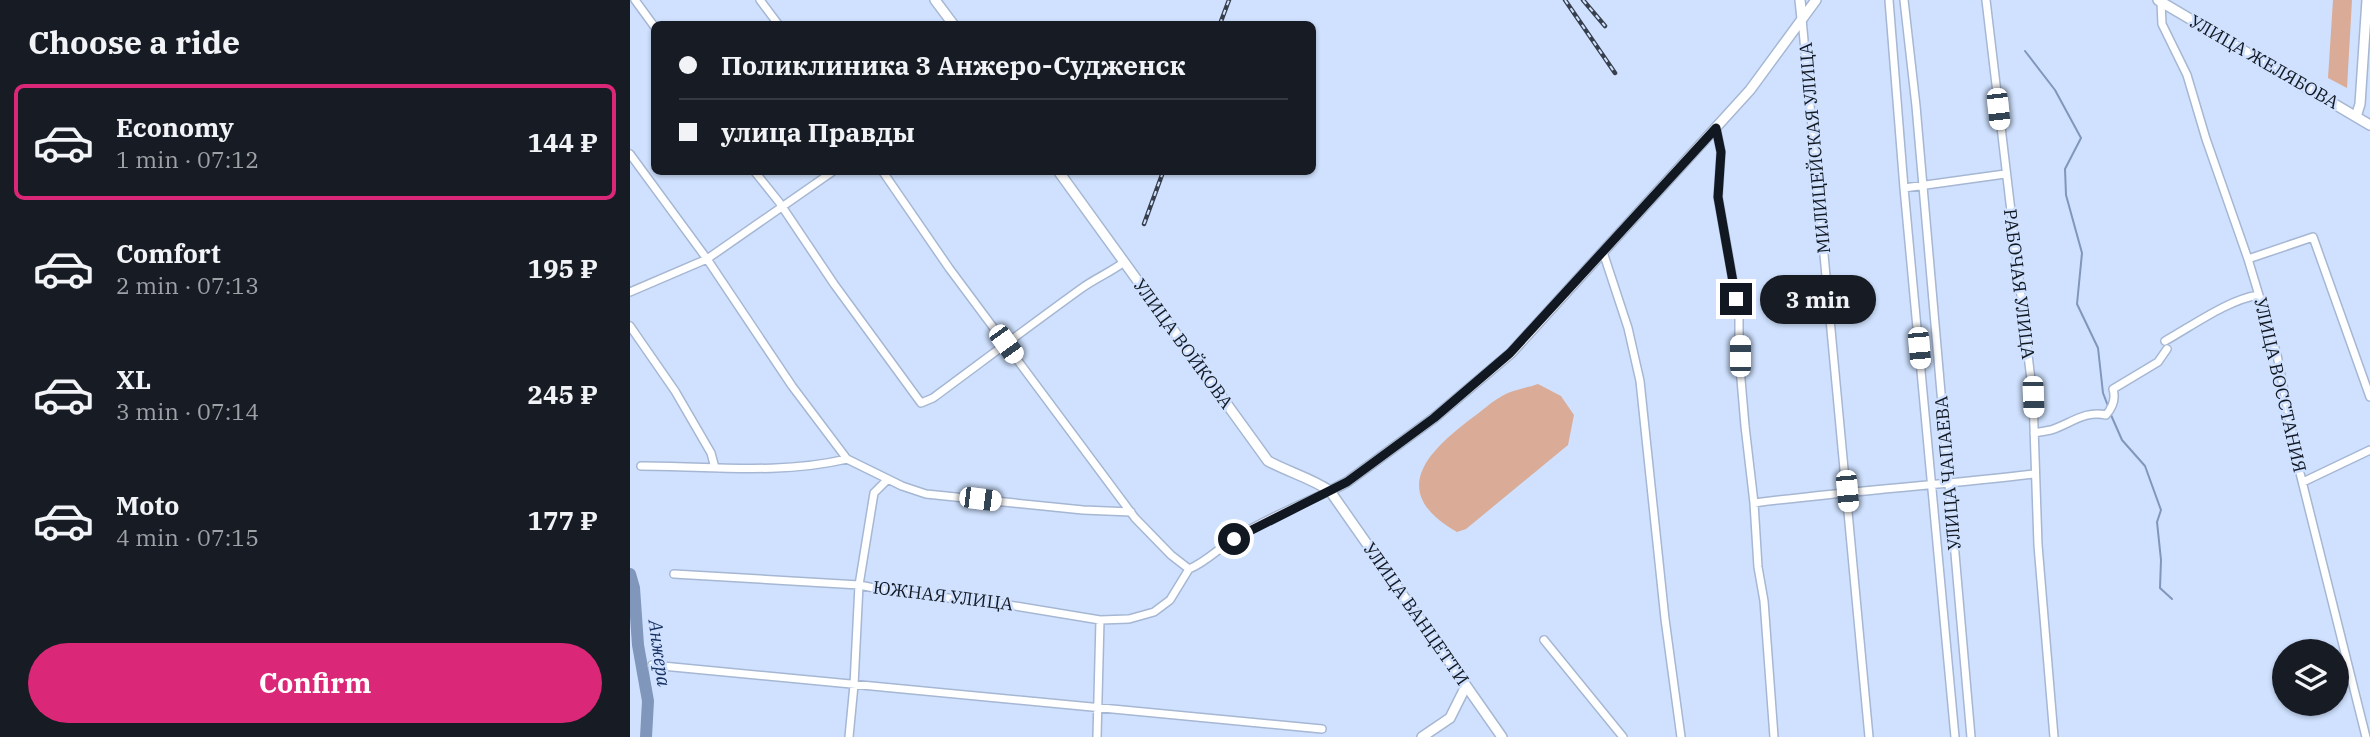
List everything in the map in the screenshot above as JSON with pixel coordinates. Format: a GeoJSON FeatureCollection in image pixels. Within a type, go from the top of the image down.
{"type":"FeatureCollection","features":[{"type":"Feature","properties":{"kind":"street"},"geometry":{"type":"LineString","coordinates":[[635,0],[651,22]]}},
{"type":"Feature","properties":{"kind":"street"},"geometry":{"type":"LineString","coordinates":[[760,0],[776,21]]}},
{"type":"Feature","properties":{"kind":"street"},"geometry":{"type":"LineString","coordinates":[[935,0],[951,21]]}},
{"type":"Feature","properties":{"kind":"street"},"geometry":{"type":"LineString","coordinates":[[1800,0],[1802,19]]}},
{"type":"Feature","properties":{"kind":"street"},"geometry":{"type":"LineString","coordinates":[[885,175],[949,268],[1131,512],[1171,555],[1189,569],[1261,524],[1347,482],[1434,418],[1510,353],[1750,90],[1816,0]]}},
{"type":"Feature","properties":{"kind":"street","name":"УЛИЦА ЧАПАЕВА"},"geometry":{"type":"LineString","coordinates":[[1889,0],[1955,737]]}},
{"type":"Feature","properties":{"kind":"street","name":"УЛИЦА ЧАПАЕВА"},"geometry":{"type":"LineString","coordinates":[[1904,0],[1923,185],[1971,737]]}},
{"type":"Feature","properties":{"kind":"street","name":"РАБОЧАЯ УЛИЦА"},"geometry":{"type":"LineString","coordinates":[[1986,0],[2033,397],[2034,474],[2054,737]]}},
{"type":"Feature","properties":{"kind":"street"},"geometry":{"type":"LineString","coordinates":[[2356,117],[2360,104],[2367,0]]}},
{"type":"Feature","properties":{"kind":"street","name":"УЛИЦА ЖЕЛЯБОВА"},"geometry":{"type":"LineString","coordinates":[[2159,1],[2370,125]]}},
{"type":"Feature","properties":{"kind":"street","name":"УЛИЦА ВОССТАНИЯ"},"geometry":{"type":"LineString","coordinates":[[2159,1],[2162,24],[2187,75],[2277,355],[2303,482],[2365,737]]}},
{"type":"Feature","properties":{"kind":"street","name":"МИЛИЦЕЙСКАЯ УЛИЦА"},"geometry":{"type":"LineString","coordinates":[[1802,19],[1869,737]]}},
{"type":"Feature","properties":{"kind":"street"},"geometry":{"type":"LineString","coordinates":[[1716,128],[1721,152],[1718,197],[1739,315],[1744,415],[1774,737]]}},
{"type":"Feature","properties":{"kind":"street"},"geometry":{"type":"LineString","coordinates":[[630,154],[847,460],[926,494],[1083,510],[1131,512]]}},
{"type":"Feature","properties":{"kind":"street"},"geometry":{"type":"LineString","coordinates":[[1904,188],[2005,174]]}},
{"type":"Feature","properties":{"kind":"street"},"geometry":{"type":"LineString","coordinates":[[757,175],[783,207],[834,284],[921,403],[933,398],[1091,282],[1124,262]]}},
{"type":"Feature","properties":{"kind":"street"},"geometry":{"type":"LineString","coordinates":[[630,292],[707,259],[828,175]]}},
{"type":"Feature","properties":{"kind":"street","name":"УЛИЦА ВОЙКОВА"},"geometry":{"type":"LineString","coordinates":[[1061,175],[1268,461],[1293,475],[1317,482],[1330,491]]}},
{"type":"Feature","properties":{"kind":"street"},"geometry":{"type":"LineString","coordinates":[[2248,259],[2313,237],[2370,397]]}},
{"type":"Feature","properties":{"kind":"street"},"geometry":{"type":"LineString","coordinates":[[1603,252],[1628,328],[1640,381],[1665,619],[1681,737]]}},
{"type":"Feature","properties":{"kind":"street"},"geometry":{"type":"LineString","coordinates":[[2034,433],[2052,430],[2075,418],[2096,412],[2106,415],[2112,408],[2115,396],[2113,388],[2158,362],[2166,345],[2214,313],[2259,295]]}},
{"type":"Feature","properties":{"kind":"street"},"geometry":{"type":"LineString","coordinates":[[630,326],[675,391],[711,453],[715,468]]}},
{"type":"Feature","properties":{"kind":"street"},"geometry":{"type":"LineString","coordinates":[[2303,482],[2370,450]]}},
{"type":"Feature","properties":{"kind":"street"},"geometry":{"type":"LineString","coordinates":[[641,466],[767,469],[822,465],[847,460]]}},
{"type":"Feature","properties":{"kind":"street"},"geometry":{"type":"LineString","coordinates":[[1754,503],[1847,491],[1949,484],[2034,474]]}},
{"type":"Feature","properties":{"kind":"street"},"geometry":{"type":"LineString","coordinates":[[849,737],[859,585],[874,493],[888,479]]}},
{"type":"Feature","properties":{"kind":"street","name":"УЛИЦА ВАНЦЕТТИ"},"geometry":{"type":"LineString","coordinates":[[1330,491],[1502,737]]}},
{"type":"Feature","properties":{"kind":"street","name":"ЮЖНАЯ УЛИЦА"},"geometry":{"type":"LineString","coordinates":[[674,574],[859,585],[1100,620],[1129,619],[1154,612],[1170,600],[1189,569]]}},
{"type":"Feature","properties":{"kind":"street"},"geometry":{"type":"LineString","coordinates":[[1097,737],[1100,620]]}},
{"type":"Feature","properties":{"kind":"street"},"geometry":{"type":"LineString","coordinates":[[1544,640],[1623,737]]}},
{"type":"Feature","properties":{"kind":"street"},"geometry":{"type":"LineString","coordinates":[[652,665],[1322,729]]}},
{"type":"Feature","properties":{"kind":"street"},"geometry":{"type":"LineString","coordinates":[[1422,737],[1450,718],[1466,686]]}},
{"type":"Feature","properties":{"kind":"shaded area"},"geometry":{"type":"Polygon","coordinates":[[[2333,0],[2352,0],[2347,88],[2328,78],[2333,0]]]}},
{"type":"Feature","properties":{"kind":"shaded area"},"geometry":{"type":"Polygon","coordinates":[[[1538,384],[1561,396],[1574,415],[1568,445],[1466,529],[1457,532],[1436,517],[1424,503],[1419,488],[1421,474],[1428,460],[1455,432],[1494,401],[1510,392],[1538,384]]]}},
{"type":"Feature","properties":{"kind":"waterway"},"geometry":{"type":"LineString","coordinates":[[2025,51],[2055,90],[2081,138],[2065,169],[2066,195],[2082,253],[2077,304],[2098,348],[2103,393],[2108,406]]}},
{"type":"Feature","properties":{"kind":"waterway"},"geometry":{"type":"LineString","coordinates":[[2111,415],[2122,440],[2145,466],[2161,510],[2157,522],[2161,560],[2160,588],[2172,599]]}},
{"type":"Feature","properties":{"kind":"waterway","name":"Анжера"},"geometry":{"type":"LineString","coordinates":[[630,574],[648,701],[646,737]]}},
{"type":"Feature","properties":{"kind":"railway"},"geometry":{"type":"LineString","coordinates":[[1221,21],[1229,0]]}},
{"type":"Feature","properties":{"kind":"railway"},"geometry":{"type":"LineString","coordinates":[[1565,0],[1615,73]]}},
{"type":"Feature","properties":{"kind":"railway"},"geometry":{"type":"LineString","coordinates":[[1583,0],[1605,26]]}},
{"type":"Feature","properties":{"kind":"railway"},"geometry":{"type":"LineString","coordinates":[[1144,224],[1162,175]]}},
{"type":"Feature","properties":{"kind":"route"},"geometry":{"type":"LineString","coordinates":[[1234,539],[1347,482],[1434,418],[1510,353],[1716,128],[1721,152],[1718,197],[1736,299]]}}]}
